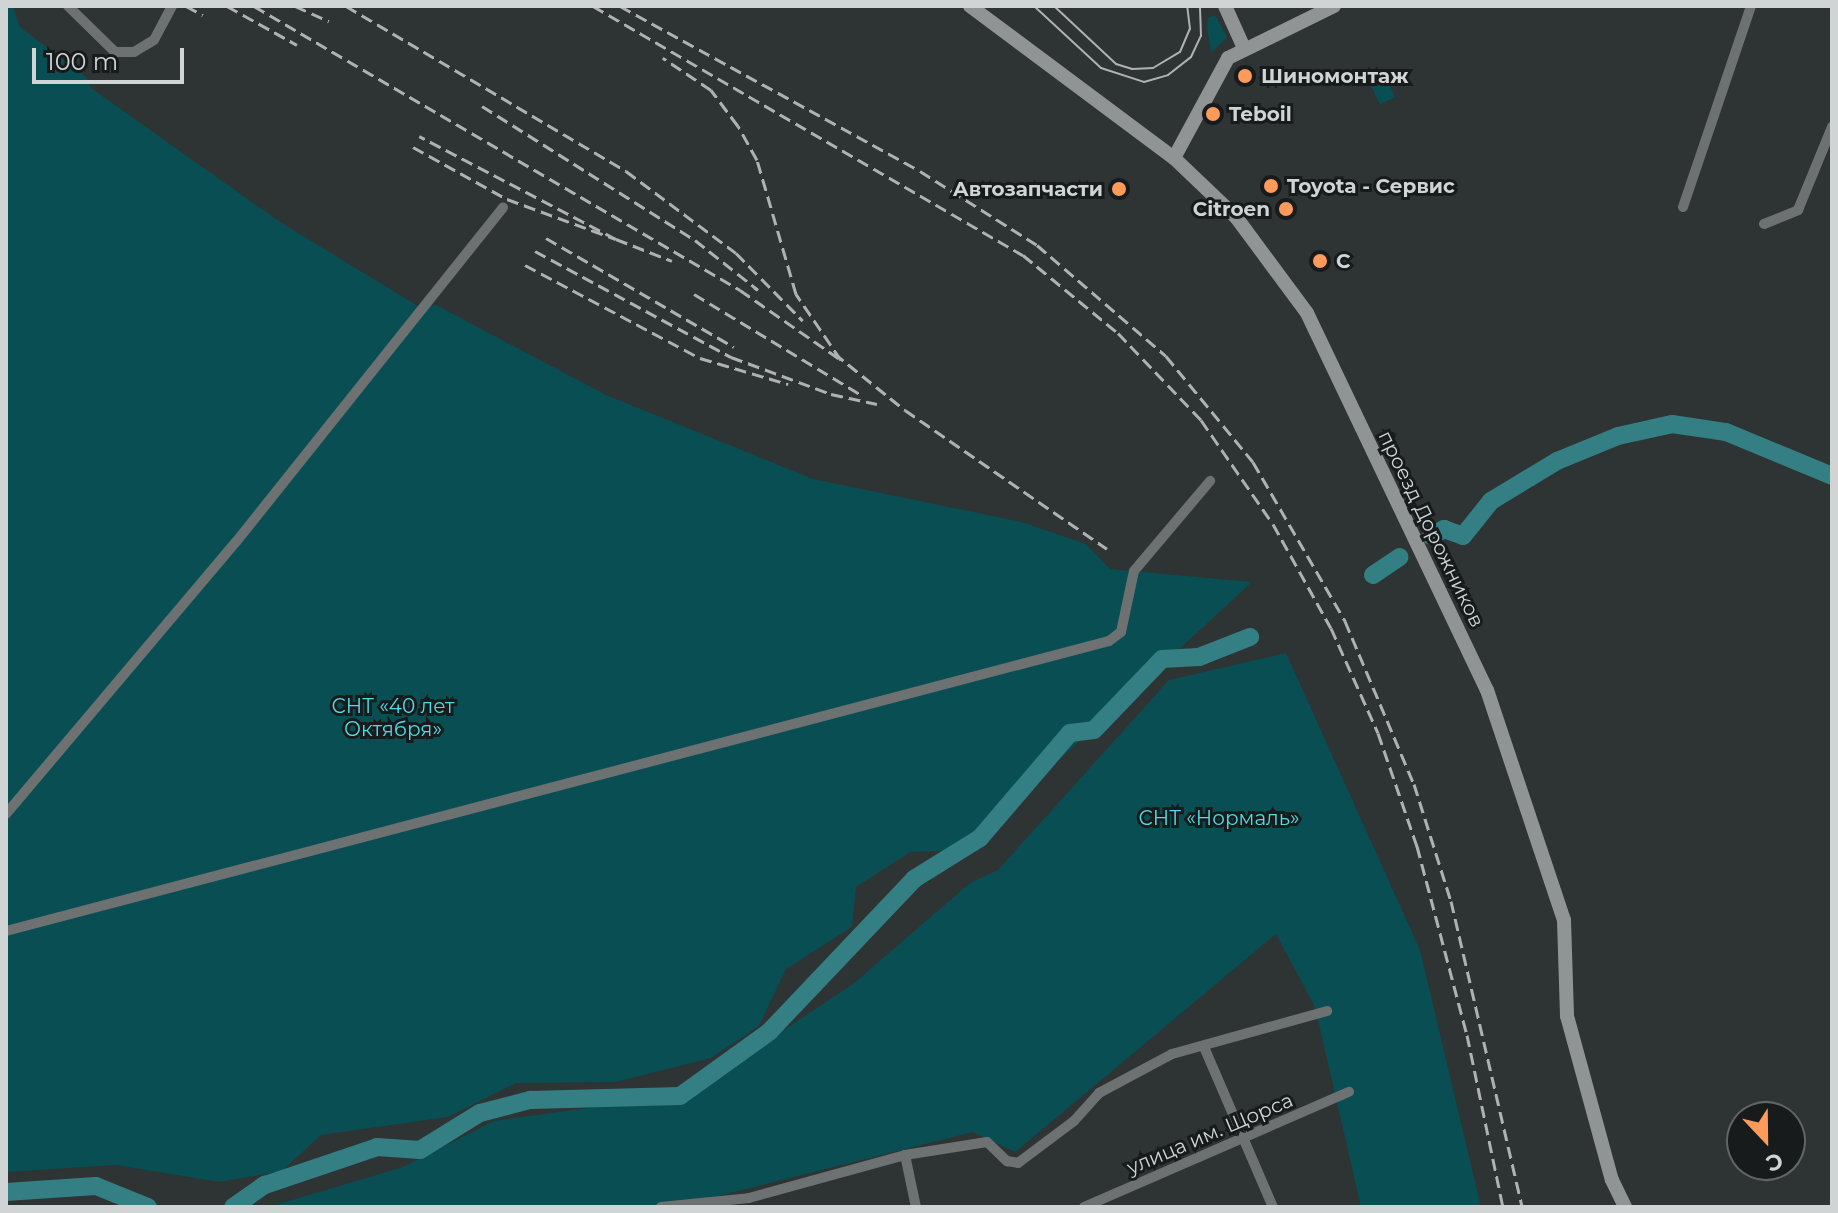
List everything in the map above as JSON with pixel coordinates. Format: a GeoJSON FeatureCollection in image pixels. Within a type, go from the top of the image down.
{"type":"FeatureCollection","features":[{"type":"Feature","properties":{"kind":"main road","name":"проезд Дорожников"},"geometry":{"type":"LineString","coordinates":[[970,6],[1174,158],[1236,217],[1307,313],[1487,690],[1564,920],[1567,1016],[1612,1180],[1625,1207]]}},
{"type":"Feature","properties":{"kind":"main road"},"geometry":{"type":"LineString","coordinates":[[1225,6],[1244,48]]}},
{"type":"Feature","properties":{"kind":"main road"},"geometry":{"type":"LineString","coordinates":[[1174,158],[1216,72],[1244,48],[1334,6]]}},
{"type":"Feature","properties":{"kind":"street"},"geometry":{"type":"LineString","coordinates":[[68,6],[115,52],[134,52],[154,40],[172,6]]}},
{"type":"Feature","properties":{"kind":"street"},"geometry":{"type":"LineString","coordinates":[[1683,207],[1751,6]]}},
{"type":"Feature","properties":{"kind":"street"},"geometry":{"type":"LineString","coordinates":[[1764,224],[1798,210],[1832,127]]}},
{"type":"Feature","properties":{"kind":"street"},"geometry":{"type":"LineString","coordinates":[[6,814],[236,542],[503,207]]}},
{"type":"Feature","properties":{"kind":"street"},"geometry":{"type":"LineString","coordinates":[[6,931],[1109,641],[1121,632],[1134,571],[1210,481]]}},
{"type":"Feature","properties":{"kind":"street"},"geometry":{"type":"LineString","coordinates":[[661,1207],[750,1202],[905,1155],[987,1142],[1007,1161],[1018,1163],[1074,1121],[1099,1093],[1172,1054],[1327,1011]]}},
{"type":"Feature","properties":{"kind":"street"},"geometry":{"type":"LineString","coordinates":[[1204,1047],[1273,1207]]}},
{"type":"Feature","properties":{"kind":"street","name":"улица им. Щорса"},"geometry":{"type":"LineString","coordinates":[[1084,1207],[1349,1092]]}},
{"type":"Feature","properties":{"kind":"street"},"geometry":{"type":"LineString","coordinates":[[905,1155],[916,1207]]}},
{"type":"Feature","properties":{"kind":"green space","name":"СНТ «40 лет Октября»"},"geometry":{"type":"Polygon","coordinates":[[[6,6],[13,6],[20,27],[86,77],[91,88],[280,222],[418,306],[436,305],[606,395],[813,479],[1022,522],[1086,544],[1110,569],[1252,582],[961,850],[910,852],[856,887],[852,927],[786,969],[759,1026],[711,1058],[616,1082],[516,1083],[448,1117],[321,1135],[282,1171],[219,1182],[116,1165],[6,1172],[6,6]]]}},
{"type":"Feature","properties":{"kind":"green space"},"geometry":{"type":"Polygon","coordinates":[[[1215,15],[1227,37],[1211,53],[1208,18],[1215,15]]]}},
{"type":"Feature","properties":{"kind":"green space"},"geometry":{"type":"Polygon","coordinates":[[[1383,71],[1395,97],[1380,104],[1368,78],[1383,71]]]}},
{"type":"Feature","properties":{"kind":"green space","name":"СНТ «Нормаль»"},"geometry":{"type":"Polygon","coordinates":[[[1286,653],[1420,950],[1481,1207],[1361,1207],[1315,1007],[1276,934],[1015,1152],[973,1132],[674,1207],[269,1207],[403,1167],[494,1121],[688,1094],[853,984],[970,883],[998,870],[1169,680],[1286,653]]]}},
{"type":"Feature","properties":{"kind":"waterway"},"geometry":{"type":"LineString","coordinates":[[1431,536],[1444,529],[1463,536],[1491,501],[1557,461],[1618,436],[1672,424],[1726,432],[1832,476]]}},
{"type":"Feature","properties":{"kind":"waterway"},"geometry":{"type":"LineString","coordinates":[[1373,575],[1400,557]]}},
{"type":"Feature","properties":{"kind":"waterway"},"geometry":{"type":"LineString","coordinates":[[233,1207],[265,1185],[377,1147],[420,1150],[480,1113],[530,1100],[680,1096],[769,1032],[914,879],[980,838],[1070,733],[1094,730],[1162,659],[1199,657],[1250,637]]}},
{"type":"Feature","properties":{"kind":"waterway"},"geometry":{"type":"LineString","coordinates":[[6,1192],[96,1186],[148,1207]]}},
{"type":"Feature","properties":{"kind":"tram line"},"geometry":{"type":"LineString","coordinates":[[1034,6],[1101,68],[1144,82],[1168,75],[1191,57],[1201,36],[1200,6]]}},
{"type":"Feature","properties":{"kind":"tram line"},"geometry":{"type":"LineString","coordinates":[[1054,6],[1116,64],[1132,69],[1153,68],[1180,52],[1190,29],[1187,6]]}},
{"type":"Feature","properties":{"kind":"railway"},"geometry":{"type":"LineString","coordinates":[[186,6],[203,15]]}},
{"type":"Feature","properties":{"kind":"railway"},"geometry":{"type":"LineString","coordinates":[[227,6],[297,45]]}},
{"type":"Feature","properties":{"kind":"railway"},"geometry":{"type":"LineString","coordinates":[[254,6],[740,290],[841,360],[796,294],[757,160],[738,126],[711,90],[663,58]]}},
{"type":"Feature","properties":{"kind":"railway"},"geometry":{"type":"LineString","coordinates":[[295,6],[329,21]]}},
{"type":"Feature","properties":{"kind":"railway"},"geometry":{"type":"LineString","coordinates":[[346,6],[626,171],[736,253],[803,321]]}},
{"type":"Feature","properties":{"kind":"railway"},"geometry":{"type":"LineString","coordinates":[[593,6],[1023,255],[1118,333],[1201,420],[1273,524],[1331,628],[1378,733],[1417,846],[1467,1035],[1503,1207]]}},
{"type":"Feature","properties":{"kind":"railway"},"geometry":{"type":"LineString","coordinates":[[620,6],[920,171],[1037,245],[1166,356],[1253,462],[1345,621],[1414,784],[1451,901],[1522,1207]]}},
{"type":"Feature","properties":{"kind":"railway"},"geometry":{"type":"LineString","coordinates":[[482,106],[695,240],[758,290],[754,287]]}},
{"type":"Feature","properties":{"kind":"railway"},"geometry":{"type":"LineString","coordinates":[[413,147],[507,199],[616,239],[419,136]]}},
{"type":"Feature","properties":{"kind":"railway"},"geometry":{"type":"LineString","coordinates":[[546,238],[734,347]]}},
{"type":"Feature","properties":{"kind":"railway"},"geometry":{"type":"LineString","coordinates":[[616,239],[672,261]]}},
{"type":"Feature","properties":{"kind":"railway"},"geometry":{"type":"LineString","coordinates":[[535,251],[731,357],[831,394],[877,404]]}},
{"type":"Feature","properties":{"kind":"railway"},"geometry":{"type":"LineString","coordinates":[[525,265],[700,358],[788,384]]}},
{"type":"Feature","properties":{"kind":"railway"},"geometry":{"type":"LineString","coordinates":[[694,294],[860,394]]}},
{"type":"Feature","properties":{"kind":"railway"},"geometry":{"type":"LineString","coordinates":[[834,353],[905,410],[1107,549]]}},
{"type":"Feature","properties":{"kind":"place","name":"Шиномонтаж"},"geometry":{"type":"Point","coordinates":[1245,76]}},
{"type":"Feature","properties":{"kind":"place","name":"Teboil"},"geometry":{"type":"Point","coordinates":[1213,114]}},
{"type":"Feature","properties":{"kind":"place","name":"Toyota - Сервис"},"geometry":{"type":"Point","coordinates":[1271,186]}},
{"type":"Feature","properties":{"kind":"place","name":"Автозапчасти"},"geometry":{"type":"Point","coordinates":[1119,189]}},
{"type":"Feature","properties":{"kind":"place","name":"Citroen"},"geometry":{"type":"Point","coordinates":[1286,209]}},
{"type":"Feature","properties":{"kind":"place","name":"С"},"geometry":{"type":"Point","coordinates":[1320,261]}}]}
